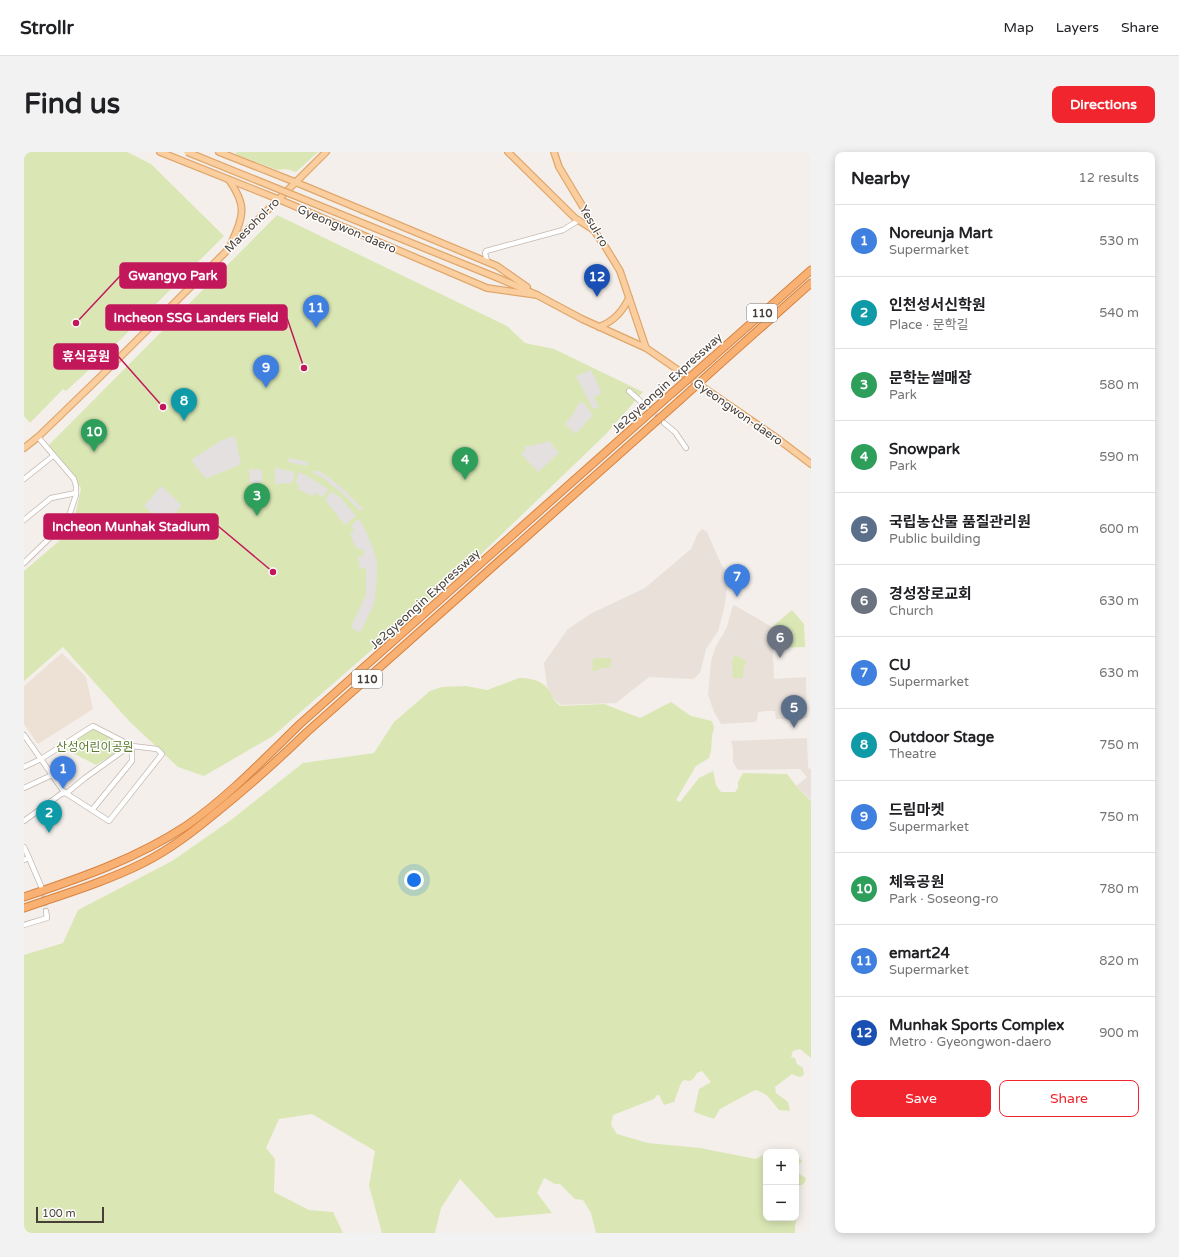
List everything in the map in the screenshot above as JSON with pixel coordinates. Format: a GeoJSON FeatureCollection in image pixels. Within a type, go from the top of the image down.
{"type":"FeatureCollection","features":[{"type":"Feature","properties":{"kind":"highway","name":"Je2gyeongin Expressway"},"geometry":{"type":"LineString","coordinates":[[24,897],[91,874],[134,855],[168,837],[214,804],[245,777],[300,724],[811,270]]}},
{"type":"Feature","properties":{"kind":"highway","name":"Je2gyeongin Expressway"},"geometry":{"type":"LineString","coordinates":[[24,908],[84,888],[119,874],[169,848],[191,833],[264,773],[318,721],[811,283]]}},
{"type":"Feature","properties":{"kind":"main road","name":"Gyeongwon-daero"},"geometry":{"type":"LineString","coordinates":[[160,152],[278,199],[487,288],[537,295]]}},
{"type":"Feature","properties":{"kind":"main road","name":"Gyeongwon-daero"},"geometry":{"type":"LineString","coordinates":[[187,152],[498,278],[537,295],[599,327],[646,348],[774,436],[811,464]]}},
{"type":"Feature","properties":{"kind":"main road","name":"Maesohol-ro"},"geometry":{"type":"LineString","coordinates":[[24,448],[38,437],[326,152]]}},
{"type":"Feature","properties":{"kind":"main road"},"geometry":{"type":"LineString","coordinates":[[508,152],[579,220],[593,229]]}},
{"type":"Feature","properties":{"kind":"main road","name":"Yesul-ro"},"geometry":{"type":"LineString","coordinates":[[554,152],[560,167],[583,207],[593,229],[620,271],[646,348]]}},
{"type":"Feature","properties":{"kind":"main road","name":"Gyeongwon-daero"},"geometry":{"type":"LineString","coordinates":[[223,153],[487,261],[497,266],[537,295]]}},
{"type":"Feature","properties":{"kind":"main road"},"geometry":{"type":"LineString","coordinates":[[229,180],[237,192],[241,202],[242,211],[240,222],[229,248]]}},
{"type":"Feature","properties":{"kind":"main road"},"geometry":{"type":"LineString","coordinates":[[599,327],[608,323],[622,312],[629,298]]}},
{"type":"Feature","properties":{"kind":"street"},"geometry":{"type":"LineString","coordinates":[[487,261],[485,254],[486,251],[563,230],[579,220]]}},
{"type":"Feature","properties":{"kind":"street"},"geometry":{"type":"LineString","coordinates":[[629,391],[647,407]]}},
{"type":"Feature","properties":{"kind":"street"},"geometry":{"type":"LineString","coordinates":[[664,423],[675,432],[686,448]]}},
{"type":"Feature","properties":{"kind":"street"},"geometry":{"type":"LineString","coordinates":[[24,554],[26,561],[64,525],[69,516],[76,493],[74,480],[38,437]]}},
{"type":"Feature","properties":{"kind":"street"},"geometry":{"type":"LineString","coordinates":[[24,479],[53,456]]}},
{"type":"Feature","properties":{"kind":"street"},"geometry":{"type":"LineString","coordinates":[[24,520],[51,498],[76,493]]}},
{"type":"Feature","properties":{"kind":"street"},"geometry":{"type":"LineString","coordinates":[[24,735],[41,759],[64,792],[109,821],[162,754],[157,748],[132,746],[93,726],[41,759],[24,767]]}},
{"type":"Feature","properties":{"kind":"street"},"geometry":{"type":"LineString","coordinates":[[24,821],[64,792],[68,792],[124,750],[132,746]]}},
{"type":"Feature","properties":{"kind":"street"},"geometry":{"type":"LineString","coordinates":[[92,810],[132,761],[132,746]]}},
{"type":"Feature","properties":{"kind":"street"},"geometry":{"type":"LineString","coordinates":[[24,788],[52,775]]}},
{"type":"Feature","properties":{"kind":"street"},"geometry":{"type":"LineString","coordinates":[[24,847],[27,858],[41,886]]}},
{"type":"Feature","properties":{"kind":"street"},"geometry":{"type":"LineString","coordinates":[[24,925],[47,918],[46,911]]}},
{"type":"Feature","properties":{"kind":"shaded area"},"geometry":{"type":"Polygon","coordinates":[[[591,370],[602,393],[594,397],[599,407],[593,409],[576,376],[591,370]]]}},
{"type":"Feature","properties":{"kind":"shaded area"},"geometry":{"type":"Polygon","coordinates":[[[580,402],[584,403],[593,415],[576,434],[565,424],[580,402]]]}},
{"type":"Feature","properties":{"kind":"shaded area"},"geometry":{"type":"Polygon","coordinates":[[[235,436],[241,464],[206,479],[191,460],[222,440],[235,436]]]}},
{"type":"Feature","properties":{"kind":"shaded area"},"geometry":{"type":"Polygon","coordinates":[[[549,441],[559,453],[538,472],[521,454],[525,450],[525,446],[531,446],[549,441]]]}},
{"type":"Feature","properties":{"kind":"shaded area"},"geometry":{"type":"Polygon","coordinates":[[[289,458],[308,462],[307,466],[288,462],[289,458]]]}},
{"type":"Feature","properties":{"kind":"shaded area"},"geometry":{"type":"Polygon","coordinates":[[[275,468],[295,472],[292,483],[275,484],[275,468]]]}},
{"type":"Feature","properties":{"kind":"shaded area"},"geometry":{"type":"Polygon","coordinates":[[[249,469],[262,470],[262,482],[250,484],[249,469]]]}},
{"type":"Feature","properties":{"kind":"shaded area"},"geometry":{"type":"Polygon","coordinates":[[[314,470],[321,472],[330,478],[363,509],[360,511],[342,493],[323,478],[313,473],[314,470]]]}},
{"type":"Feature","properties":{"kind":"shaded area"},"geometry":{"type":"Polygon","coordinates":[[[299,472],[328,489],[323,497],[316,493],[313,496],[298,489],[299,484],[295,483],[299,472]]]}},
{"type":"Feature","properties":{"kind":"shaded area"},"geometry":{"type":"Polygon","coordinates":[[[161,486],[182,505],[165,525],[144,506],[161,486]]]}},
{"type":"Feature","properties":{"kind":"shaded area"},"geometry":{"type":"Polygon","coordinates":[[[331,491],[340,497],[356,516],[345,525],[325,500],[331,491]]]}},
{"type":"Feature","properties":{"kind":"shaded area"},"geometry":{"type":"Polygon","coordinates":[[[358,519],[363,525],[373,548],[377,562],[374,604],[360,633],[351,627],[366,594],[366,568],[360,569],[358,557],[363,556],[364,552],[361,549],[356,548],[350,534],[354,531],[351,526],[358,519]]]}},
{"type":"Feature","properties":{"kind":"shaded area"},"geometry":{"type":"Polygon","coordinates":[[[702,529],[707,532],[721,564],[729,575],[724,609],[718,631],[706,649],[700,673],[693,679],[649,677],[616,703],[561,705],[555,700],[547,686],[544,663],[568,629],[592,613],[645,588],[691,549],[698,533],[702,529]]]}},
{"type":"Feature","properties":{"kind":"shaded area"},"geometry":{"type":"Polygon","coordinates":[[[734,605],[772,627],[774,679],[806,677],[807,718],[776,719],[775,711],[765,711],[758,712],[757,720],[755,722],[721,724],[714,712],[708,695],[711,661],[715,648],[727,627],[734,605]]]}},
{"type":"Feature","properties":{"kind":"shaded area"},"geometry":{"type":"Polygon","coordinates":[[[62,653],[86,677],[93,709],[38,744],[24,724],[24,686],[62,653]]]}},
{"type":"Feature","properties":{"kind":"shaded area"},"geometry":{"type":"Polygon","coordinates":[[[807,738],[808,768],[811,769],[811,800],[796,786],[807,777],[800,769],[738,770],[733,762],[733,748],[731,741],[807,738]]]}},
{"type":"Feature","properties":{"kind":"green space"},"geometry":{"type":"Polygon","coordinates":[[[24,152],[127,152],[151,164],[224,236],[105,355],[66,391],[63,389],[30,423],[24,416],[24,152]]]}},
{"type":"Feature","properties":{"kind":"green space"},"geometry":{"type":"Polygon","coordinates":[[[237,152],[318,152],[296,172],[286,169],[277,170],[235,154],[237,152]]]}},
{"type":"Feature","properties":{"kind":"green space"},"geometry":{"type":"Polygon","coordinates":[[[277,215],[507,326],[525,343],[554,349],[643,392],[606,434],[475,560],[273,736],[204,776],[178,767],[129,721],[63,647],[24,681],[24,571],[72,530],[81,488],[48,446],[277,215]]]}},
{"type":"Feature","properties":{"kind":"green space"},"geometry":{"type":"Polygon","coordinates":[[[792,610],[804,624],[805,647],[773,648],[772,627],[792,610]]]}},
{"type":"Feature","properties":{"kind":"green space"},"geometry":{"type":"Polygon","coordinates":[[[735,655],[746,661],[743,671],[743,678],[733,678],[732,661],[735,655]]]}},
{"type":"Feature","properties":{"kind":"green space"},"geometry":{"type":"Polygon","coordinates":[[[595,658],[611,658],[611,667],[593,671],[592,661],[595,658]]]}},
{"type":"Feature","properties":{"kind":"green space"},"geometry":{"type":"Polygon","coordinates":[[[519,678],[527,678],[543,684],[560,706],[604,704],[640,718],[671,702],[691,716],[712,721],[714,728],[709,758],[696,766],[676,800],[680,802],[699,778],[713,771],[716,785],[721,792],[735,792],[738,788],[738,782],[743,773],[787,774],[811,801],[811,1058],[800,1049],[793,1051],[791,1057],[795,1058],[797,1064],[803,1068],[803,1076],[799,1077],[792,1074],[775,1087],[776,1093],[788,1102],[790,1111],[779,1110],[767,1095],[755,1090],[720,1109],[714,1119],[694,1112],[699,1089],[711,1082],[702,1071],[697,1073],[690,1081],[684,1080],[681,1083],[674,1102],[664,1105],[659,1095],[657,1095],[654,1099],[613,1115],[611,1125],[617,1134],[648,1143],[700,1148],[756,1159],[763,1155],[763,1221],[796,1221],[795,1233],[596,1233],[591,1213],[583,1200],[575,1199],[560,1184],[555,1184],[544,1178],[537,1193],[552,1213],[496,1218],[460,1179],[441,1208],[435,1233],[382,1233],[369,1186],[375,1151],[312,1114],[279,1119],[266,1148],[275,1159],[274,1192],[309,1210],[333,1212],[343,1233],[24,1233],[24,955],[63,943],[78,910],[172,861],[231,820],[303,763],[374,753],[394,722],[430,691],[442,687],[466,686],[487,690],[519,678]]]}},
{"type":"Feature","properties":{"kind":"green space","name":"산성어린이공원"},"geometry":{"type":"Polygon","coordinates":[[[92,728],[127,746],[96,765],[63,748],[92,728]]]}},
{"type":"Feature","properties":{"kind":"green space"},"geometry":{"type":"Polygon","coordinates":[[[799,1174],[806,1178],[804,1184],[799,1186],[799,1174]]]}},
{"type":"Feature","properties":{"kind":"tunnel"},"geometry":{"type":"LineString","coordinates":[[651,410],[664,423]]}},
{"type":"Feature","properties":{"kind":"tunnel"},"geometry":{"type":"LineString","coordinates":[[42,889],[46,911]]}},
{"type":"Feature","properties":{"kind":"place","name":"Munhak Sports Complex"},"geometry":{"type":"Point","coordinates":[597,297]}},
{"type":"Feature","properties":{"kind":"place","name":"Gwangyo Park"},"geometry":{"type":"Point","coordinates":[76,323]}},
{"type":"Feature","properties":{"kind":"place","name":"emart24"},"geometry":{"type":"Point","coordinates":[316,328]}},
{"type":"Feature","properties":{"kind":"place","name":"Incheon SSG Landers Field"},"geometry":{"type":"Point","coordinates":[304,368]}},
{"type":"Feature","properties":{"kind":"place","name":"드림마켓"},"geometry":{"type":"Point","coordinates":[266,388]}},
{"type":"Feature","properties":{"kind":"place","name":"휴식공원"},"geometry":{"type":"Point","coordinates":[163,407]}},
{"type":"Feature","properties":{"kind":"place","name":"Outdoor Stage"},"geometry":{"type":"Point","coordinates":[184,421]}},
{"type":"Feature","properties":{"kind":"place","name":"체육공원"},"geometry":{"type":"Point","coordinates":[94,452]}},
{"type":"Feature","properties":{"kind":"place","name":"Snowpark"},"geometry":{"type":"Point","coordinates":[465,480]}},
{"type":"Feature","properties":{"kind":"place","name":"문학눈썰매장"},"geometry":{"type":"Point","coordinates":[257,516]}},
{"type":"Feature","properties":{"kind":"place","name":"Incheon Munhak Stadium"},"geometry":{"type":"Point","coordinates":[273,572]}},
{"type":"Feature","properties":{"kind":"place","name":"CU"},"geometry":{"type":"Point","coordinates":[737,597]}},
{"type":"Feature","properties":{"kind":"place","name":"경성장로교회"},"geometry":{"type":"Point","coordinates":[780,658]}},
{"type":"Feature","properties":{"kind":"place","name":"국립농산물 품질관리원"},"geometry":{"type":"Point","coordinates":[794,728]}},
{"type":"Feature","properties":{"kind":"place","name":"Noreunja Mart"},"geometry":{"type":"Point","coordinates":[63,789]}},
{"type":"Feature","properties":{"kind":"place","name":"인천성서신학원"},"geometry":{"type":"Point","coordinates":[49,833]}}]}
